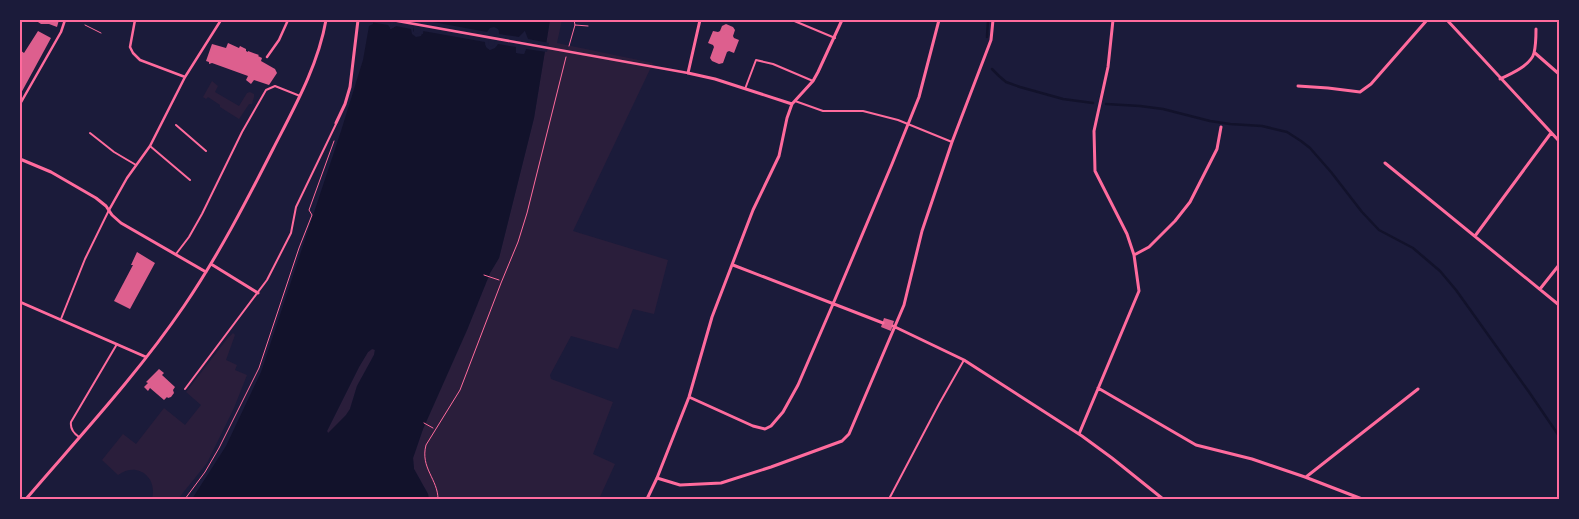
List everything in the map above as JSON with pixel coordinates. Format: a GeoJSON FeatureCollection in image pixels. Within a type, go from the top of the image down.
{"type":"FeatureCollection","features":[{"type":"Feature","properties":{"kind":"street"},"geometry":{"type":"LineString","coordinates":[[20,104],[61,32],[65,20]]}},
{"type":"Feature","properties":{"kind":"street"},"geometry":{"type":"LineString","coordinates":[[135,20],[130,47],[133,53],[140,60],[185,77]]}},
{"type":"Feature","properties":{"kind":"street"},"geometry":{"type":"LineString","coordinates":[[109,210],[127,178],[150,146],[166,119],[185,77],[221,20]]}},
{"type":"Feature","properties":{"kind":"street"},"geometry":{"type":"LineString","coordinates":[[267,57],[279,40],[288,20]]}},
{"type":"Feature","properties":{"kind":"street"},"geometry":{"type":"LineString","coordinates":[[26,499],[146,357],[183,308],[206,272],[240,213],[300,96],[318,56],[326,20]]}},
{"type":"Feature","properties":{"kind":"street"},"geometry":{"type":"LineString","coordinates":[[336,123],[345,104],[350,87],[358,20]]}},
{"type":"Feature","properties":{"kind":"street"},"geometry":{"type":"LineString","coordinates":[[392,20],[688,73],[793,103]]}},
{"type":"Feature","properties":{"kind":"street"},"geometry":{"type":"LineString","coordinates":[[688,73],[700,20]]}},
{"type":"Feature","properties":{"kind":"street"},"geometry":{"type":"LineString","coordinates":[[647,499],[689,397],[712,316],[753,210],[779,156],[787,118],[793,103],[813,80],[842,20]]}},
{"type":"Feature","properties":{"kind":"street"},"geometry":{"type":"LineString","coordinates":[[689,397],[753,426],[765,429],[771,426],[782,412],[798,385],[908,125],[918,97],[939,20]]}},
{"type":"Feature","properties":{"kind":"street"},"geometry":{"type":"LineString","coordinates":[[657,478],[680,485],[720,483],[842,441],[849,434],[904,306],[922,231],[952,142],[991,40],[993,20]]}},
{"type":"Feature","properties":{"kind":"street"},"geometry":{"type":"LineString","coordinates":[[1079,434],[1139,291],[1134,254],[1127,234],[1095,171],[1094,131],[1108,67],[1114,20]]}},
{"type":"Feature","properties":{"kind":"street"},"geometry":{"type":"LineString","coordinates":[[1298,86],[1360,92],[1371,84],[1427,20]]}},
{"type":"Feature","properties":{"kind":"street"},"geometry":{"type":"LineString","coordinates":[[1447,20],[1559,141]]}},
{"type":"Feature","properties":{"kind":"street"},"geometry":{"type":"LineString","coordinates":[[1500,78],[1516,72],[1525,65],[1534,53],[1536,29]]}},
{"type":"Feature","properties":{"kind":"street"},"geometry":{"type":"LineString","coordinates":[[1534,53],[1559,74]]}},
{"type":"Feature","properties":{"kind":"street"},"geometry":{"type":"LineString","coordinates":[[1134,254],[1150,247],[1190,202],[1217,149],[1221,127]]}},
{"type":"Feature","properties":{"kind":"street"},"geometry":{"type":"LineString","coordinates":[[1475,236],[1551,133]]}},
{"type":"Feature","properties":{"kind":"street"},"geometry":{"type":"LineString","coordinates":[[20,159],[63,178],[102,202],[121,223],[206,272]]}},
{"type":"Feature","properties":{"kind":"street"},"geometry":{"type":"LineString","coordinates":[[1385,163],[1559,305]]}},
{"type":"Feature","properties":{"kind":"street"},"geometry":{"type":"LineString","coordinates":[[211,264],[258,293]]}},
{"type":"Feature","properties":{"kind":"street"},"geometry":{"type":"LineString","coordinates":[[733,265],[883,322]]}},
{"type":"Feature","properties":{"kind":"street"},"geometry":{"type":"LineString","coordinates":[[1540,289],[1559,265]]}},
{"type":"Feature","properties":{"kind":"street"},"geometry":{"type":"LineString","coordinates":[[20,302],[146,357]]}},
{"type":"Feature","properties":{"kind":"street"},"geometry":{"type":"LineString","coordinates":[[894,327],[964,360],[1079,434],[1163,499]]}},
{"type":"Feature","properties":{"kind":"street"},"geometry":{"type":"LineString","coordinates":[[1098,388],[1196,446],[1252,459],[1306,477],[1362,499]]}},
{"type":"Feature","properties":{"kind":"street"},"geometry":{"type":"LineString","coordinates":[[1306,477],[1418,389]]}},
{"type":"Feature","properties":{"kind":"lane"},"geometry":{"type":"LineString","coordinates":[[792,20],[834,38]]}},
{"type":"Feature","properties":{"kind":"lane"},"geometry":{"type":"LineString","coordinates":[[745,89],[756,60],[773,64],[813,80]]}},
{"type":"Feature","properties":{"kind":"lane"},"geometry":{"type":"LineString","coordinates":[[176,254],[189,237],[202,214],[242,132],[266,90],[275,86],[300,96]]}},
{"type":"Feature","properties":{"kind":"lane"},"geometry":{"type":"LineString","coordinates":[[793,103],[823,111],[864,111],[898,120],[952,142]]}},
{"type":"Feature","properties":{"kind":"lane"},"geometry":{"type":"LineString","coordinates":[[185,389],[267,280],[291,232],[296,207],[336,123]]}},
{"type":"Feature","properties":{"kind":"lane"},"geometry":{"type":"LineString","coordinates":[[176,124],[206,151]]}},
{"type":"Feature","properties":{"kind":"lane"},"geometry":{"type":"LineString","coordinates":[[90,133],[114,152],[136,165]]}},
{"type":"Feature","properties":{"kind":"lane"},"geometry":{"type":"LineString","coordinates":[[150,146],[190,180]]}},
{"type":"Feature","properties":{"kind":"lane"},"geometry":{"type":"LineString","coordinates":[[61,319],[85,259],[109,210]]}},
{"type":"Feature","properties":{"kind":"lane"},"geometry":{"type":"LineString","coordinates":[[79,437],[70,428],[71,422],[117,344]]}},
{"type":"Feature","properties":{"kind":"lane"},"geometry":{"type":"LineString","coordinates":[[889,499],[964,360]]}},
{"type":"Feature","properties":{"kind":"path"},"geometry":{"type":"LineString","coordinates":[[438,499],[424,454],[426,445],[460,390],[518,242],[575,25],[574,20]]}},
{"type":"Feature","properties":{"kind":"path"},"geometry":{"type":"LineString","coordinates":[[575,25],[588,26]]}},
{"type":"Feature","properties":{"kind":"path"},"geometry":{"type":"LineString","coordinates":[[85,26],[101,33]]}},
{"type":"Feature","properties":{"kind":"path"},"geometry":{"type":"LineString","coordinates":[[185,499],[206,472],[220,448],[259,368],[312,215],[309,210],[336,135]]}},
{"type":"Feature","properties":{"kind":"path"},"geometry":{"type":"LineString","coordinates":[[484,275],[499,280]]}},
{"type":"Feature","properties":{"kind":"path"},"geometry":{"type":"LineString","coordinates":[[424,423],[433,428]]}},
{"type":"Feature","properties":{"kind":"shaded area"},"geometry":{"type":"Polygon","coordinates":[[[373,20],[389,20],[391,29],[413,20],[414,35],[423,34],[425,20],[550,20],[534,118],[499,258],[490,273],[423,429],[413,458],[414,469],[429,499],[192,499],[226,446],[261,372],[341,131],[363,60],[369,26],[373,24],[373,20]],[[490,28],[485,44],[490,50],[497,46],[499,32],[498,29],[490,28]],[[525,31],[519,37],[516,53],[524,54],[526,49],[525,31]],[[372,349],[368,352],[327,431],[328,433],[350,409],[357,386],[375,350],[372,349]]]}},
{"type":"Feature","properties":{"kind":"shaded area"},"geometry":{"type":"Polygon","coordinates":[[[550,20],[562,20],[557,43],[653,63],[573,231],[668,260],[654,314],[633,309],[618,349],[571,336],[550,375],[551,379],[613,402],[593,454],[615,464],[599,499],[429,499],[414,469],[413,458],[423,429],[490,273],[499,258],[534,118],[550,20]]]}},
{"type":"Feature","properties":{"kind":"shaded area"},"geometry":{"type":"Polygon","coordinates":[[[212,81],[218,86],[215,92],[239,106],[247,93],[254,94],[252,104],[249,104],[239,119],[208,97],[206,99],[203,97],[212,81]]]}},
{"type":"Feature","properties":{"kind":"shaded area"},"geometry":{"type":"Polygon","coordinates":[[[233,333],[235,335],[226,360],[237,365],[235,370],[247,375],[234,408],[207,463],[178,499],[152,499],[152,484],[144,474],[132,470],[118,475],[102,460],[123,434],[136,444],[164,408],[185,425],[201,405],[186,392],[233,333]]]}},
{"type":"Feature","properties":{"kind":"shaded area"},"geometry":{"type":"Polygon","coordinates":[[[372,349],[375,349],[374,355],[357,386],[350,409],[329,434],[327,431],[359,367],[372,349]]]}},
{"type":"Feature","properties":{"kind":"pier"},"geometry":{"type":"Polygon","coordinates":[[[371,20],[391,20],[390,26],[392,27],[394,20],[415,20],[413,31],[418,34],[422,20],[487,32],[490,28],[494,27],[498,29],[499,34],[519,37],[525,31],[528,39],[549,43],[547,52],[526,49],[524,54],[516,53],[516,47],[498,44],[490,50],[486,47],[485,42],[423,31],[421,36],[416,37],[412,34],[411,29],[396,26],[391,29],[388,25],[370,22],[371,20]],[[492,29],[490,31],[488,44],[491,47],[494,45],[497,32],[492,29]]]}},
{"type":"Feature","properties":{"kind":"building"},"geometry":{"type":"Polygon","coordinates":[[[38,20],[59,20],[57,27],[41,24],[38,20]]]}},
{"type":"Feature","properties":{"kind":"building"},"geometry":{"type":"Polygon","coordinates":[[[726,24],[733,27],[735,30],[733,36],[739,40],[734,53],[727,52],[723,63],[719,64],[710,58],[714,47],[708,43],[713,31],[720,31],[722,26],[726,24]]]}},
{"type":"Feature","properties":{"kind":"building"},"geometry":{"type":"Polygon","coordinates":[[[38,31],[51,38],[20,95],[20,50],[24,53],[38,31]]]}},
{"type":"Feature","properties":{"kind":"building"},"geometry":{"type":"Polygon","coordinates":[[[228,43],[239,48],[240,46],[248,52],[259,55],[262,58],[261,61],[275,69],[277,73],[269,85],[254,80],[251,84],[246,80],[248,76],[212,63],[209,64],[206,61],[212,44],[226,48],[228,43]]]}},
{"type":"Feature","properties":{"kind":"building"},"geometry":{"type":"Polygon","coordinates":[[[137,252],[155,263],[130,309],[114,301],[133,265],[131,265],[137,252]]]}},
{"type":"Feature","properties":{"kind":"building"},"geometry":{"type":"Polygon","coordinates":[[[884,318],[894,321],[891,331],[881,327],[884,318]]]}},
{"type":"Feature","properties":{"kind":"building"},"geometry":{"type":"Polygon","coordinates":[[[159,369],[164,373],[162,375],[175,387],[171,397],[167,397],[164,400],[150,388],[148,391],[144,387],[148,383],[146,382],[159,369]]]}},
{"type":"Feature","properties":{"kind":"waterway"},"geometry":{"type":"LineString","coordinates":[[987,37],[988,20]]}},
{"type":"Feature","properties":{"kind":"waterway"},"geometry":{"type":"LineString","coordinates":[[992,69],[1006,82],[1020,87],[1063,99],[1093,103]]}},
{"type":"Feature","properties":{"kind":"waterway"},"geometry":{"type":"LineString","coordinates":[[1106,104],[1163,109],[1210,121],[1262,126],[1287,132],[1301,141],[1310,148],[1379,230],[1413,248],[1440,271],[1456,290],[1559,436]]}}]}
